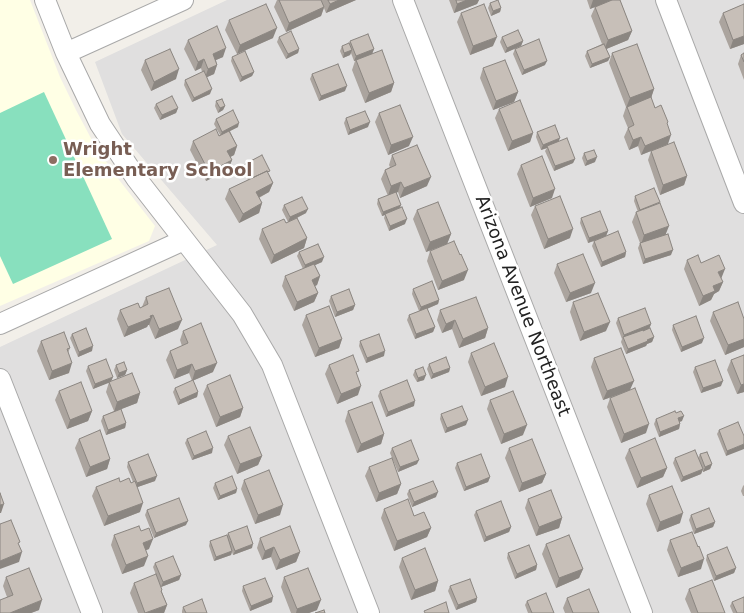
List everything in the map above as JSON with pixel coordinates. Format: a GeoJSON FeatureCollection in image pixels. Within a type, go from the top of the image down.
{"type":"FeatureCollection","features":[{"type":"Feature","properties":{"kind":"street"},"geometry":{"type":"LineString","coordinates":[[45,0],[66,54],[100,124],[136,178],[242,314],[272,365],[369,613]]}},
{"type":"Feature","properties":{"kind":"street"},"geometry":{"type":"LineString","coordinates":[[66,54],[183,0]]}},
{"type":"Feature","properties":{"kind":"street","name":"Arizona Avenue Northeast"},"geometry":{"type":"LineString","coordinates":[[403,0],[642,613]]}},
{"type":"Feature","properties":{"kind":"street"},"geometry":{"type":"LineString","coordinates":[[666,0],[744,202]]}},
{"type":"Feature","properties":{"kind":"street"},"geometry":{"type":"LineString","coordinates":[[0,324],[184,240]]}},
{"type":"Feature","properties":{"kind":"street"},"geometry":{"type":"LineString","coordinates":[[0,379],[92,613]]}},
{"type":"Feature","properties":{"kind":"shaded area","name":"Wright Elementary School"},"geometry":{"type":"Polygon","coordinates":[[[0,0],[30,0],[60,77],[94,144],[155,226],[149,241],[0,306],[0,0]]]}},
{"type":"Feature","properties":{"kind":"shaded area"},"geometry":{"type":"Polygon","coordinates":[[[227,0],[744,0],[744,613],[0,613],[0,347],[217,245],[122,134],[95,62],[227,0]]]}},
{"type":"Feature","properties":{"kind":"green space"},"geometry":{"type":"Polygon","coordinates":[[[44,92],[112,239],[13,284],[0,256],[0,113],[44,92]]]}},
{"type":"Feature","properties":{"kind":"building"},"geometry":{"type":"Polygon","coordinates":[[[279,0],[321,0],[324,7],[289,23],[279,0]]]}},
{"type":"Feature","properties":{"kind":"building"},"geometry":{"type":"Polygon","coordinates":[[[328,0],[339,0],[330,4],[328,0]]]}},
{"type":"Feature","properties":{"kind":"building"},"geometry":{"type":"Polygon","coordinates":[[[456,0],[467,0],[457,4],[456,0]]]}},
{"type":"Feature","properties":{"kind":"building"},"geometry":{"type":"Polygon","coordinates":[[[498,0],[501,8],[493,11],[490,3],[498,0]]]}},
{"type":"Feature","properties":{"kind":"building"},"geometry":{"type":"Polygon","coordinates":[[[612,0],[620,0],[632,31],[608,40],[595,7],[612,0]]]}},
{"type":"Feature","properties":{"kind":"building"},"geometry":{"type":"Polygon","coordinates":[[[266,4],[277,28],[240,45],[229,20],[266,4]]]}},
{"type":"Feature","properties":{"kind":"building"},"geometry":{"type":"Polygon","coordinates":[[[484,4],[497,37],[473,46],[461,13],[484,4]]]}},
{"type":"Feature","properties":{"kind":"building"},"geometry":{"type":"Polygon","coordinates":[[[744,4],[744,36],[733,40],[723,13],[744,4]]]}},
{"type":"Feature","properties":{"kind":"building"},"geometry":{"type":"Polygon","coordinates":[[[217,26],[226,48],[213,54],[217,65],[208,69],[204,59],[198,62],[188,40],[217,26]]]}},
{"type":"Feature","properties":{"kind":"building"},"geometry":{"type":"Polygon","coordinates":[[[518,30],[523,41],[507,48],[502,37],[518,30]]]}},
{"type":"Feature","properties":{"kind":"building"},"geometry":{"type":"Polygon","coordinates":[[[291,31],[299,49],[288,54],[279,37],[291,31]]]}},
{"type":"Feature","properties":{"kind":"building"},"geometry":{"type":"Polygon","coordinates":[[[368,34],[374,49],[356,56],[350,41],[368,34]]]}},
{"type":"Feature","properties":{"kind":"building"},"geometry":{"type":"Polygon","coordinates":[[[539,39],[547,61],[524,70],[515,49],[539,39]]]}},
{"type":"Feature","properties":{"kind":"building"},"geometry":{"type":"Polygon","coordinates":[[[349,43],[352,50],[344,53],[342,46],[349,43]]]}},
{"type":"Feature","properties":{"kind":"building"},"geometry":{"type":"Polygon","coordinates":[[[604,44],[610,57],[592,64],[587,51],[604,44]]]}},
{"type":"Feature","properties":{"kind":"building"},"geometry":{"type":"Polygon","coordinates":[[[637,44],[654,89],[630,98],[612,53],[637,44]]]}},
{"type":"Feature","properties":{"kind":"building"},"geometry":{"type":"Polygon","coordinates":[[[170,49],[179,69],[154,82],[145,60],[170,49]]]}},
{"type":"Feature","properties":{"kind":"building"},"geometry":{"type":"Polygon","coordinates":[[[382,50],[394,83],[369,93],[356,60],[382,50]]]}},
{"type":"Feature","properties":{"kind":"building"},"geometry":{"type":"Polygon","coordinates":[[[245,51],[254,72],[242,77],[232,57],[245,51]]]}},
{"type":"Feature","properties":{"kind":"building"},"geometry":{"type":"Polygon","coordinates":[[[505,60],[518,92],[496,101],[483,68],[505,60]]]}},
{"type":"Feature","properties":{"kind":"building"},"geometry":{"type":"Polygon","coordinates":[[[338,64],[347,86],[321,96],[312,74],[338,64]]]}},
{"type":"Feature","properties":{"kind":"building"},"geometry":{"type":"Polygon","coordinates":[[[204,71],[212,89],[194,98],[185,80],[204,71]]]}},
{"type":"Feature","properties":{"kind":"building"},"geometry":{"type":"Polygon","coordinates":[[[172,96],[178,108],[162,115],[156,104],[172,96]]]}},
{"type":"Feature","properties":{"kind":"building"},"geometry":{"type":"Polygon","coordinates":[[[651,97],[655,108],[661,105],[671,135],[645,146],[641,137],[633,140],[628,128],[634,125],[627,107],[651,97]]]}},
{"type":"Feature","properties":{"kind":"building"},"geometry":{"type":"Polygon","coordinates":[[[222,99],[225,106],[220,108],[216,101],[222,99]]]}},
{"type":"Feature","properties":{"kind":"building"},"geometry":{"type":"Polygon","coordinates":[[[520,100],[533,133],[512,141],[499,109],[520,100]]]}},
{"type":"Feature","properties":{"kind":"building"},"geometry":{"type":"Polygon","coordinates":[[[400,105],[413,137],[391,145],[379,113],[400,105]]]}},
{"type":"Feature","properties":{"kind":"building"},"geometry":{"type":"Polygon","coordinates":[[[233,110],[239,123],[222,132],[216,119],[233,110]]]}},
{"type":"Feature","properties":{"kind":"building"},"geometry":{"type":"Polygon","coordinates":[[[365,111],[370,122],[350,130],[346,118],[365,111]]]}},
{"type":"Feature","properties":{"kind":"building"},"geometry":{"type":"Polygon","coordinates":[[[555,125],[560,138],[543,145],[537,132],[555,125]]]}},
{"type":"Feature","properties":{"kind":"building"},"geometry":{"type":"Polygon","coordinates":[[[216,129],[219,136],[229,131],[237,146],[227,151],[232,160],[209,172],[193,141],[216,129]]]}},
{"type":"Feature","properties":{"kind":"building"},"geometry":{"type":"Polygon","coordinates":[[[567,138],[575,159],[555,166],[547,146],[567,138]]]}},
{"type":"Feature","properties":{"kind":"building"},"geometry":{"type":"Polygon","coordinates":[[[674,142],[687,176],[663,185],[651,151],[674,142]]]}},
{"type":"Feature","properties":{"kind":"building"},"geometry":{"type":"Polygon","coordinates":[[[417,145],[431,177],[404,188],[401,182],[391,186],[385,170],[396,165],[392,155],[417,145]]]}},
{"type":"Feature","properties":{"kind":"building"},"geometry":{"type":"Polygon","coordinates":[[[594,150],[597,157],[587,161],[584,153],[594,150]]]}},
{"type":"Feature","properties":{"kind":"building"},"geometry":{"type":"Polygon","coordinates":[[[262,155],[270,171],[252,178],[245,164],[262,155]]]}},
{"type":"Feature","properties":{"kind":"building"},"geometry":{"type":"Polygon","coordinates":[[[542,156],[555,189],[533,198],[521,165],[542,156]]]}},
{"type":"Feature","properties":{"kind":"building"},"geometry":{"type":"Polygon","coordinates":[[[267,171],[273,183],[256,192],[262,203],[243,214],[229,189],[267,171]]]}},
{"type":"Feature","properties":{"kind":"building"},"geometry":{"type":"Polygon","coordinates":[[[654,188],[660,202],[640,210],[635,196],[654,188]]]}},
{"type":"Feature","properties":{"kind":"building"},"geometry":{"type":"Polygon","coordinates":[[[396,192],[401,205],[383,212],[378,199],[396,192]]]}},
{"type":"Feature","properties":{"kind":"building"},"geometry":{"type":"Polygon","coordinates":[[[560,196],[573,229],[548,239],[535,206],[560,196]]]}},
{"type":"Feature","properties":{"kind":"building"},"geometry":{"type":"Polygon","coordinates":[[[302,197],[308,209],[290,217],[284,205],[302,197]]]}},
{"type":"Feature","properties":{"kind":"building"},"geometry":{"type":"Polygon","coordinates":[[[438,202],[451,234],[430,242],[417,210],[438,202]]]}},
{"type":"Feature","properties":{"kind":"building"},"geometry":{"type":"Polygon","coordinates":[[[660,203],[669,226],[644,235],[636,212],[660,203]]]}},
{"type":"Feature","properties":{"kind":"building"},"geometry":{"type":"Polygon","coordinates":[[[402,207],[407,219],[390,226],[385,214],[402,207]]]}},
{"type":"Feature","properties":{"kind":"building"},"geometry":{"type":"Polygon","coordinates":[[[600,211],[608,231],[589,238],[581,218],[600,211]]]}},
{"type":"Feature","properties":{"kind":"building"},"geometry":{"type":"Polygon","coordinates":[[[297,218],[307,238],[274,255],[262,229],[284,219],[286,223],[297,218]]]}},
{"type":"Feature","properties":{"kind":"building"},"geometry":{"type":"Polygon","coordinates":[[[618,231],[626,252],[602,262],[594,241],[618,231]]]}},
{"type":"Feature","properties":{"kind":"building"},"geometry":{"type":"Polygon","coordinates":[[[668,234],[673,250],[645,259],[640,243],[668,234]]]}},
{"type":"Feature","properties":{"kind":"building"},"geometry":{"type":"Polygon","coordinates":[[[454,241],[468,270],[442,281],[430,251],[454,241]]]}},
{"type":"Feature","properties":{"kind":"building"},"geometry":{"type":"Polygon","coordinates":[[[318,244],[324,257],[305,265],[299,252],[318,244]]]}},
{"type":"Feature","properties":{"kind":"building"},"geometry":{"type":"Polygon","coordinates":[[[583,254],[595,283],[570,293],[557,264],[583,254]]]}},
{"type":"Feature","properties":{"kind":"building"},"geometry":{"type":"Polygon","coordinates":[[[698,255],[701,263],[719,255],[725,269],[718,272],[723,282],[713,286],[715,291],[703,296],[687,260],[698,255]]]}},
{"type":"Feature","properties":{"kind":"building"},"geometry":{"type":"Polygon","coordinates":[[[314,264],[320,276],[312,280],[318,293],[297,302],[285,276],[314,264]]]}},
{"type":"Feature","properties":{"kind":"building"},"geometry":{"type":"Polygon","coordinates":[[[432,281],[439,300],[421,307],[413,289],[432,281]]]}},
{"type":"Feature","properties":{"kind":"building"},"geometry":{"type":"Polygon","coordinates":[[[169,288],[182,320],[159,329],[153,315],[150,316],[151,318],[128,327],[120,310],[138,303],[140,308],[148,304],[146,297],[169,288]]]}},
{"type":"Feature","properties":{"kind":"building"},"geometry":{"type":"Polygon","coordinates":[[[349,289],[355,305],[337,312],[331,296],[349,289]]]}},
{"type":"Feature","properties":{"kind":"building"},"geometry":{"type":"Polygon","coordinates":[[[598,293],[610,322],[584,332],[573,302],[598,293]]]}},
{"type":"Feature","properties":{"kind":"building"},"geometry":{"type":"Polygon","coordinates":[[[476,297],[488,328],[463,339],[455,320],[446,324],[440,310],[476,297]]]}},
{"type":"Feature","properties":{"kind":"building"},"geometry":{"type":"Polygon","coordinates":[[[738,302],[744,319],[744,339],[728,345],[713,312],[738,302]]]}},
{"type":"Feature","properties":{"kind":"building"},"geometry":{"type":"Polygon","coordinates":[[[329,306],[342,339],[319,348],[306,315],[329,306]]]}},
{"type":"Feature","properties":{"kind":"building"},"geometry":{"type":"Polygon","coordinates":[[[427,308],[435,327],[416,334],[409,315],[427,308]]]}},
{"type":"Feature","properties":{"kind":"building"},"geometry":{"type":"Polygon","coordinates":[[[645,308],[651,324],[624,335],[618,318],[645,308]]]}},
{"type":"Feature","properties":{"kind":"building"},"geometry":{"type":"Polygon","coordinates":[[[696,316],[704,338],[682,347],[673,325],[696,316]]]}},
{"type":"Feature","properties":{"kind":"building"},"geometry":{"type":"Polygon","coordinates":[[[201,323],[217,363],[195,371],[192,364],[177,370],[170,351],[188,343],[183,331],[201,323]]]}},
{"type":"Feature","properties":{"kind":"building"},"geometry":{"type":"Polygon","coordinates":[[[86,328],[93,346],[79,352],[72,334],[86,328]]]}},
{"type":"Feature","properties":{"kind":"building"},"geometry":{"type":"Polygon","coordinates":[[[650,328],[654,337],[628,349],[623,337],[650,328]]]}},
{"type":"Feature","properties":{"kind":"building"},"geometry":{"type":"Polygon","coordinates":[[[64,332],[70,348],[67,349],[72,363],[52,371],[41,341],[64,332]]]}},
{"type":"Feature","properties":{"kind":"building"},"geometry":{"type":"Polygon","coordinates":[[[379,334],[385,351],[367,358],[360,341],[379,334]]]}},
{"type":"Feature","properties":{"kind":"building"},"geometry":{"type":"Polygon","coordinates":[[[494,343],[508,377],[485,387],[471,353],[494,343]]]}},
{"type":"Feature","properties":{"kind":"building"},"geometry":{"type":"Polygon","coordinates":[[[621,348],[634,381],[607,391],[594,358],[621,348]]]}},
{"type":"Feature","properties":{"kind":"building"},"geometry":{"type":"Polygon","coordinates":[[[353,355],[359,371],[356,372],[361,386],[341,394],[329,365],[353,355]]]}},
{"type":"Feature","properties":{"kind":"building"},"geometry":{"type":"Polygon","coordinates":[[[744,355],[744,384],[741,385],[731,360],[744,355]]]}},
{"type":"Feature","properties":{"kind":"building"},"geometry":{"type":"Polygon","coordinates":[[[446,357],[450,368],[433,374],[429,364],[446,357]]]}},
{"type":"Feature","properties":{"kind":"building"},"geometry":{"type":"Polygon","coordinates":[[[106,359],[113,377],[95,384],[88,366],[106,359]]]}},
{"type":"Feature","properties":{"kind":"building"},"geometry":{"type":"Polygon","coordinates":[[[715,360],[723,381],[703,388],[695,367],[715,360]]]}},
{"type":"Feature","properties":{"kind":"building"},"geometry":{"type":"Polygon","coordinates":[[[124,362],[127,370],[119,373],[116,365],[124,362]]]}},
{"type":"Feature","properties":{"kind":"building"},"geometry":{"type":"Polygon","coordinates":[[[423,367],[426,375],[418,378],[415,370],[423,367]]]}},
{"type":"Feature","properties":{"kind":"building"},"geometry":{"type":"Polygon","coordinates":[[[132,373],[140,393],[117,402],[109,382],[132,373]]]}},
{"type":"Feature","properties":{"kind":"building"},"geometry":{"type":"Polygon","coordinates":[[[230,375],[243,408],[220,417],[207,385],[230,375]]]}},
{"type":"Feature","properties":{"kind":"building"},"geometry":{"type":"Polygon","coordinates":[[[193,380],[198,392],[180,400],[175,388],[193,380]]]}},
{"type":"Feature","properties":{"kind":"building"},"geometry":{"type":"Polygon","coordinates":[[[407,380],[415,401],[388,412],[380,391],[407,380]]]}},
{"type":"Feature","properties":{"kind":"building"},"geometry":{"type":"Polygon","coordinates":[[[81,382],[92,411],[70,420],[59,391],[81,382]]]}},
{"type":"Feature","properties":{"kind":"building"},"geometry":{"type":"Polygon","coordinates":[[[635,388],[649,424],[624,434],[610,398],[635,388]]]}},
{"type":"Feature","properties":{"kind":"building"},"geometry":{"type":"Polygon","coordinates":[[[513,391],[527,425],[504,434],[490,400],[513,391]]]}},
{"type":"Feature","properties":{"kind":"building"},"geometry":{"type":"Polygon","coordinates":[[[372,402],[384,434],[361,444],[348,411],[372,402]]]}},
{"type":"Feature","properties":{"kind":"building"},"geometry":{"type":"Polygon","coordinates":[[[462,406],[468,420],[447,428],[441,414],[462,406]]]}},
{"type":"Feature","properties":{"kind":"building"},"geometry":{"type":"Polygon","coordinates":[[[121,409],[126,423],[108,430],[103,416],[121,409]]]}},
{"type":"Feature","properties":{"kind":"building"},"geometry":{"type":"Polygon","coordinates":[[[675,411],[676,413],[681,411],[684,416],[678,418],[680,424],[660,432],[656,419],[675,411]]]}},
{"type":"Feature","properties":{"kind":"building"},"geometry":{"type":"Polygon","coordinates":[[[738,422],[744,436],[744,444],[727,451],[719,430],[738,422]]]}},
{"type":"Feature","properties":{"kind":"building"},"geometry":{"type":"Polygon","coordinates":[[[250,427],[262,456],[240,464],[228,436],[250,427]]]}},
{"type":"Feature","properties":{"kind":"building"},"geometry":{"type":"Polygon","coordinates":[[[100,430],[110,459],[90,467],[79,439],[100,430]]]}},
{"type":"Feature","properties":{"kind":"building"},"geometry":{"type":"Polygon","coordinates":[[[206,431],[213,448],[194,456],[187,439],[206,431]]]}},
{"type":"Feature","properties":{"kind":"building"},"geometry":{"type":"Polygon","coordinates":[[[655,438],[667,468],[641,478],[629,449],[655,438]]]}},
{"type":"Feature","properties":{"kind":"building"},"geometry":{"type":"Polygon","coordinates":[[[532,439],[546,474],[522,483],[509,448],[532,439]]]}},
{"type":"Feature","properties":{"kind":"building"},"geometry":{"type":"Polygon","coordinates":[[[411,440],[419,460],[400,467],[392,448],[411,440]]]}},
{"type":"Feature","properties":{"kind":"building"},"geometry":{"type":"Polygon","coordinates":[[[695,450],[703,469],[683,477],[675,458],[695,450]]]}},
{"type":"Feature","properties":{"kind":"building"},"geometry":{"type":"Polygon","coordinates":[[[707,452],[712,464],[705,467],[700,454],[707,452]]]}},
{"type":"Feature","properties":{"kind":"building"},"geometry":{"type":"Polygon","coordinates":[[[148,454],[157,476],[137,483],[128,462],[148,454]]]}},
{"type":"Feature","properties":{"kind":"building"},"geometry":{"type":"Polygon","coordinates":[[[481,454],[490,477],[466,487],[457,463],[481,454]]]}},
{"type":"Feature","properties":{"kind":"building"},"geometry":{"type":"Polygon","coordinates":[[[392,458],[401,484],[379,493],[369,467],[392,458]]]}},
{"type":"Feature","properties":{"kind":"building"},"geometry":{"type":"Polygon","coordinates":[[[269,470],[283,505],[258,515],[244,480],[269,470]]]}},
{"type":"Feature","properties":{"kind":"building"},"geometry":{"type":"Polygon","coordinates":[[[232,476],[237,489],[220,496],[215,483],[232,476]]]}},
{"type":"Feature","properties":{"kind":"building"},"geometry":{"type":"Polygon","coordinates":[[[119,478],[120,482],[129,478],[131,483],[135,481],[143,503],[108,516],[96,487],[119,478]]]}},
{"type":"Feature","properties":{"kind":"building"},"geometry":{"type":"Polygon","coordinates":[[[433,481],[438,492],[414,502],[409,490],[433,481]]]}},
{"type":"Feature","properties":{"kind":"building"},"geometry":{"type":"Polygon","coordinates":[[[672,486],[683,513],[660,522],[649,495],[672,486]]]}},
{"type":"Feature","properties":{"kind":"building"},"geometry":{"type":"Polygon","coordinates":[[[551,490],[562,518],[539,527],[528,499],[551,490]]]}},
{"type":"Feature","properties":{"kind":"building"},"geometry":{"type":"Polygon","coordinates":[[[0,493],[4,504],[0,505],[0,493]]]}},
{"type":"Feature","properties":{"kind":"building"},"geometry":{"type":"Polygon","coordinates":[[[179,498],[188,521],[156,533],[147,510],[179,498]]]}},
{"type":"Feature","properties":{"kind":"building"},"geometry":{"type":"Polygon","coordinates":[[[408,499],[414,516],[424,512],[431,528],[397,541],[384,509],[408,499]]]}},
{"type":"Feature","properties":{"kind":"building"},"geometry":{"type":"Polygon","coordinates":[[[501,501],[511,527],[486,537],[476,511],[501,501]]]}},
{"type":"Feature","properties":{"kind":"building"},"geometry":{"type":"Polygon","coordinates":[[[709,508],[715,522],[696,529],[691,515],[709,508]]]}},
{"type":"Feature","properties":{"kind":"building"},"geometry":{"type":"Polygon","coordinates":[[[11,520],[22,552],[0,561],[0,524],[11,520]]]}},
{"type":"Feature","properties":{"kind":"building"},"geometry":{"type":"Polygon","coordinates":[[[139,526],[141,531],[149,528],[153,539],[143,543],[148,556],[126,565],[114,535],[139,526]]]}},
{"type":"Feature","properties":{"kind":"building"},"geometry":{"type":"Polygon","coordinates":[[[247,526],[253,544],[235,551],[228,533],[247,526]]]}},
{"type":"Feature","properties":{"kind":"building"},"geometry":{"type":"Polygon","coordinates":[[[290,526],[300,552],[280,560],[274,547],[265,551],[260,538],[290,526]]]}},
{"type":"Feature","properties":{"kind":"building"},"geometry":{"type":"Polygon","coordinates":[[[692,532],[704,559],[681,568],[670,540],[692,532]]]}},
{"type":"Feature","properties":{"kind":"building"},"geometry":{"type":"Polygon","coordinates":[[[227,535],[232,551],[216,557],[210,541],[227,535]]]}},
{"type":"Feature","properties":{"kind":"building"},"geometry":{"type":"Polygon","coordinates":[[[569,535],[583,569],[559,578],[546,544],[569,535]]]}},
{"type":"Feature","properties":{"kind":"building"},"geometry":{"type":"Polygon","coordinates":[[[529,545],[537,565],[517,574],[508,553],[529,545]]]}},
{"type":"Feature","properties":{"kind":"building"},"geometry":{"type":"Polygon","coordinates":[[[727,547],[736,568],[716,576],[707,555],[727,547]]]}},
{"type":"Feature","properties":{"kind":"building"},"geometry":{"type":"Polygon","coordinates":[[[425,548],[438,581],[415,590],[402,558],[425,548]]]}},
{"type":"Feature","properties":{"kind":"building"},"geometry":{"type":"Polygon","coordinates":[[[173,556],[181,575],[163,582],[155,563],[173,556]]]}},
{"type":"Feature","properties":{"kind":"building"},"geometry":{"type":"Polygon","coordinates":[[[29,568],[42,600],[10,613],[0,613],[0,600],[13,595],[6,577],[29,568]]]}},
{"type":"Feature","properties":{"kind":"building"},"geometry":{"type":"Polygon","coordinates":[[[308,568],[321,600],[297,609],[284,577],[308,568]]]}},
{"type":"Feature","properties":{"kind":"building"},"geometry":{"type":"Polygon","coordinates":[[[156,574],[167,605],[145,613],[134,583],[156,574]]]}},
{"type":"Feature","properties":{"kind":"building"},"geometry":{"type":"Polygon","coordinates":[[[265,578],[273,597],[251,606],[243,586],[265,578]]]}},
{"type":"Feature","properties":{"kind":"building"},"geometry":{"type":"Polygon","coordinates":[[[470,579],[477,598],[458,605],[450,586],[470,579]]]}},
{"type":"Feature","properties":{"kind":"building"},"geometry":{"type":"Polygon","coordinates":[[[712,580],[725,613],[698,613],[689,589],[712,580]]]}},
{"type":"Feature","properties":{"kind":"building"},"geometry":{"type":"Polygon","coordinates":[[[589,589],[599,613],[573,613],[567,598],[589,589]]]}},
{"type":"Feature","properties":{"kind":"building"},"geometry":{"type":"Polygon","coordinates":[[[546,593],[554,613],[532,613],[527,601],[546,593]]]}},
{"type":"Feature","properties":{"kind":"building"},"geometry":{"type":"Polygon","coordinates":[[[744,597],[744,613],[737,613],[732,602],[744,597]]]}},
{"type":"Feature","properties":{"kind":"building"},"geometry":{"type":"Polygon","coordinates":[[[202,599],[207,613],[186,613],[183,607],[202,599]]]}},
{"type":"Feature","properties":{"kind":"building"},"geometry":{"type":"Polygon","coordinates":[[[446,602],[449,613],[425,613],[424,611],[446,602]]]}},
{"type":"Feature","properties":{"kind":"place","name":"Wright Elementary School"},"geometry":{"type":"Point","coordinates":[53,160]}}]}
